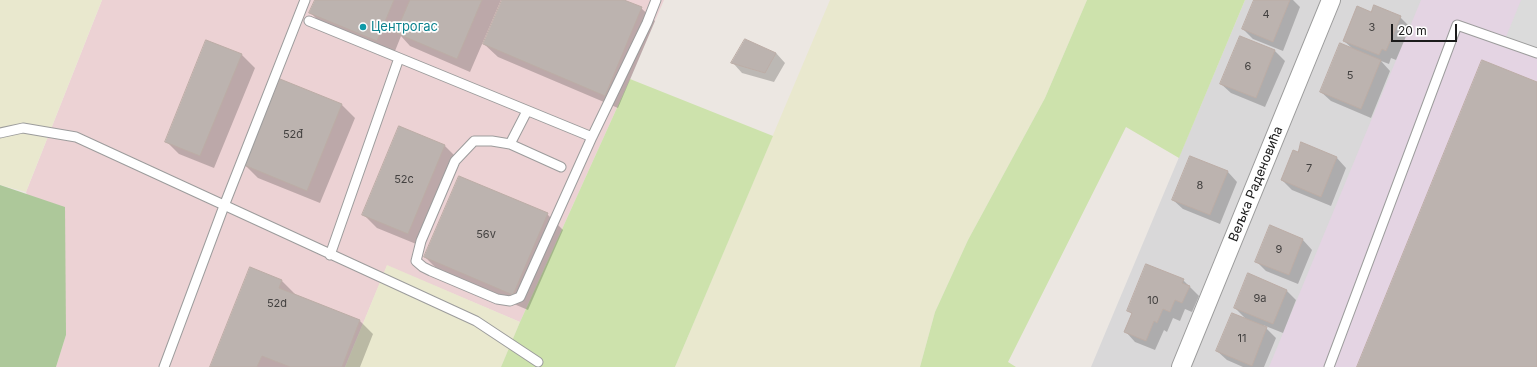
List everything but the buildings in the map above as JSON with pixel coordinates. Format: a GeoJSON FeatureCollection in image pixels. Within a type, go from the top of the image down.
{"type":"FeatureCollection","features":[{"type":"Feature","properties":{"kind":"street","name":"Вељка Раденовића"},"geometry":{"type":"LineString","coordinates":[[1181,367],[1331,0]]}},
{"type":"Feature","properties":{"kind":"lane"},"geometry":{"type":"LineString","coordinates":[[164,367],[224,206],[305,0]]}},
{"type":"Feature","properties":{"kind":"lane"},"geometry":{"type":"LineString","coordinates":[[561,167],[510,144],[492,141],[474,141],[455,161],[421,241],[416,261],[423,267],[497,299],[510,301],[520,297],[592,138],[647,23],[656,0]]}},
{"type":"Feature","properties":{"kind":"lane"},"geometry":{"type":"LineString","coordinates":[[309,21],[592,138]]}},
{"type":"Feature","properties":{"kind":"lane"},"geometry":{"type":"LineString","coordinates":[[1329,367],[1457,25],[1537,53]]}},
{"type":"Feature","properties":{"kind":"lane"},"geometry":{"type":"LineString","coordinates":[[330,255],[399,58]]}},
{"type":"Feature","properties":{"kind":"lane"},"geometry":{"type":"LineString","coordinates":[[510,144],[527,111]]}},
{"type":"Feature","properties":{"kind":"lane"},"geometry":{"type":"LineString","coordinates":[[0,133],[23,128],[76,137],[476,321],[538,362]]}},
{"type":"Feature","properties":{"kind":"shaded area"},"geometry":{"type":"Polygon","coordinates":[[[102,0],[664,0],[630,79],[520,322],[387,266],[345,367],[56,367],[66,335],[26,192],[102,0]]]}},
{"type":"Feature","properties":{"kind":"shaded area"},"geometry":{"type":"Polygon","coordinates":[[[1245,0],[1423,0],[1274,367],[1091,367],[1245,0]]]}},
{"type":"Feature","properties":{"kind":"shaded area"},"geometry":{"type":"Polygon","coordinates":[[[1421,0],[1537,0],[1537,367],[1269,367],[1421,0]]]}},
{"type":"Feature","properties":{"kind":"shaded area"},"geometry":{"type":"Polygon","coordinates":[[[1521,0],[1537,0],[1537,49],[1506,37],[1521,0]]]}},
{"type":"Feature","properties":{"kind":"green space"},"geometry":{"type":"Polygon","coordinates":[[[0,0],[102,0],[26,192],[0,185],[0,0]]]}},
{"type":"Feature","properties":{"kind":"green space"},"geometry":{"type":"Polygon","coordinates":[[[830,0],[1087,0],[1045,98],[968,240],[935,312],[920,367],[675,367],[830,0]]]}},
{"type":"Feature","properties":{"kind":"green space"},"geometry":{"type":"Polygon","coordinates":[[[1087,0],[1245,0],[1179,158],[1126,127],[1008,362],[1016,367],[920,367],[935,312],[968,240],[1045,98],[1087,0]]]}},
{"type":"Feature","properties":{"kind":"green space"},"geometry":{"type":"Polygon","coordinates":[[[630,79],[773,136],[675,367],[501,367],[520,322],[630,79]]]}},
{"type":"Feature","properties":{"kind":"green space"},"geometry":{"type":"Polygon","coordinates":[[[0,185],[65,207],[66,335],[56,367],[0,367],[0,185]]]}},
{"type":"Feature","properties":{"kind":"green space"},"geometry":{"type":"Polygon","coordinates":[[[387,265],[520,322],[501,367],[345,367],[387,265]]]}},
{"type":"Feature","properties":{"kind":"place","name":"Центрогас"},"geometry":{"type":"Point","coordinates":[363,27]}}]}
